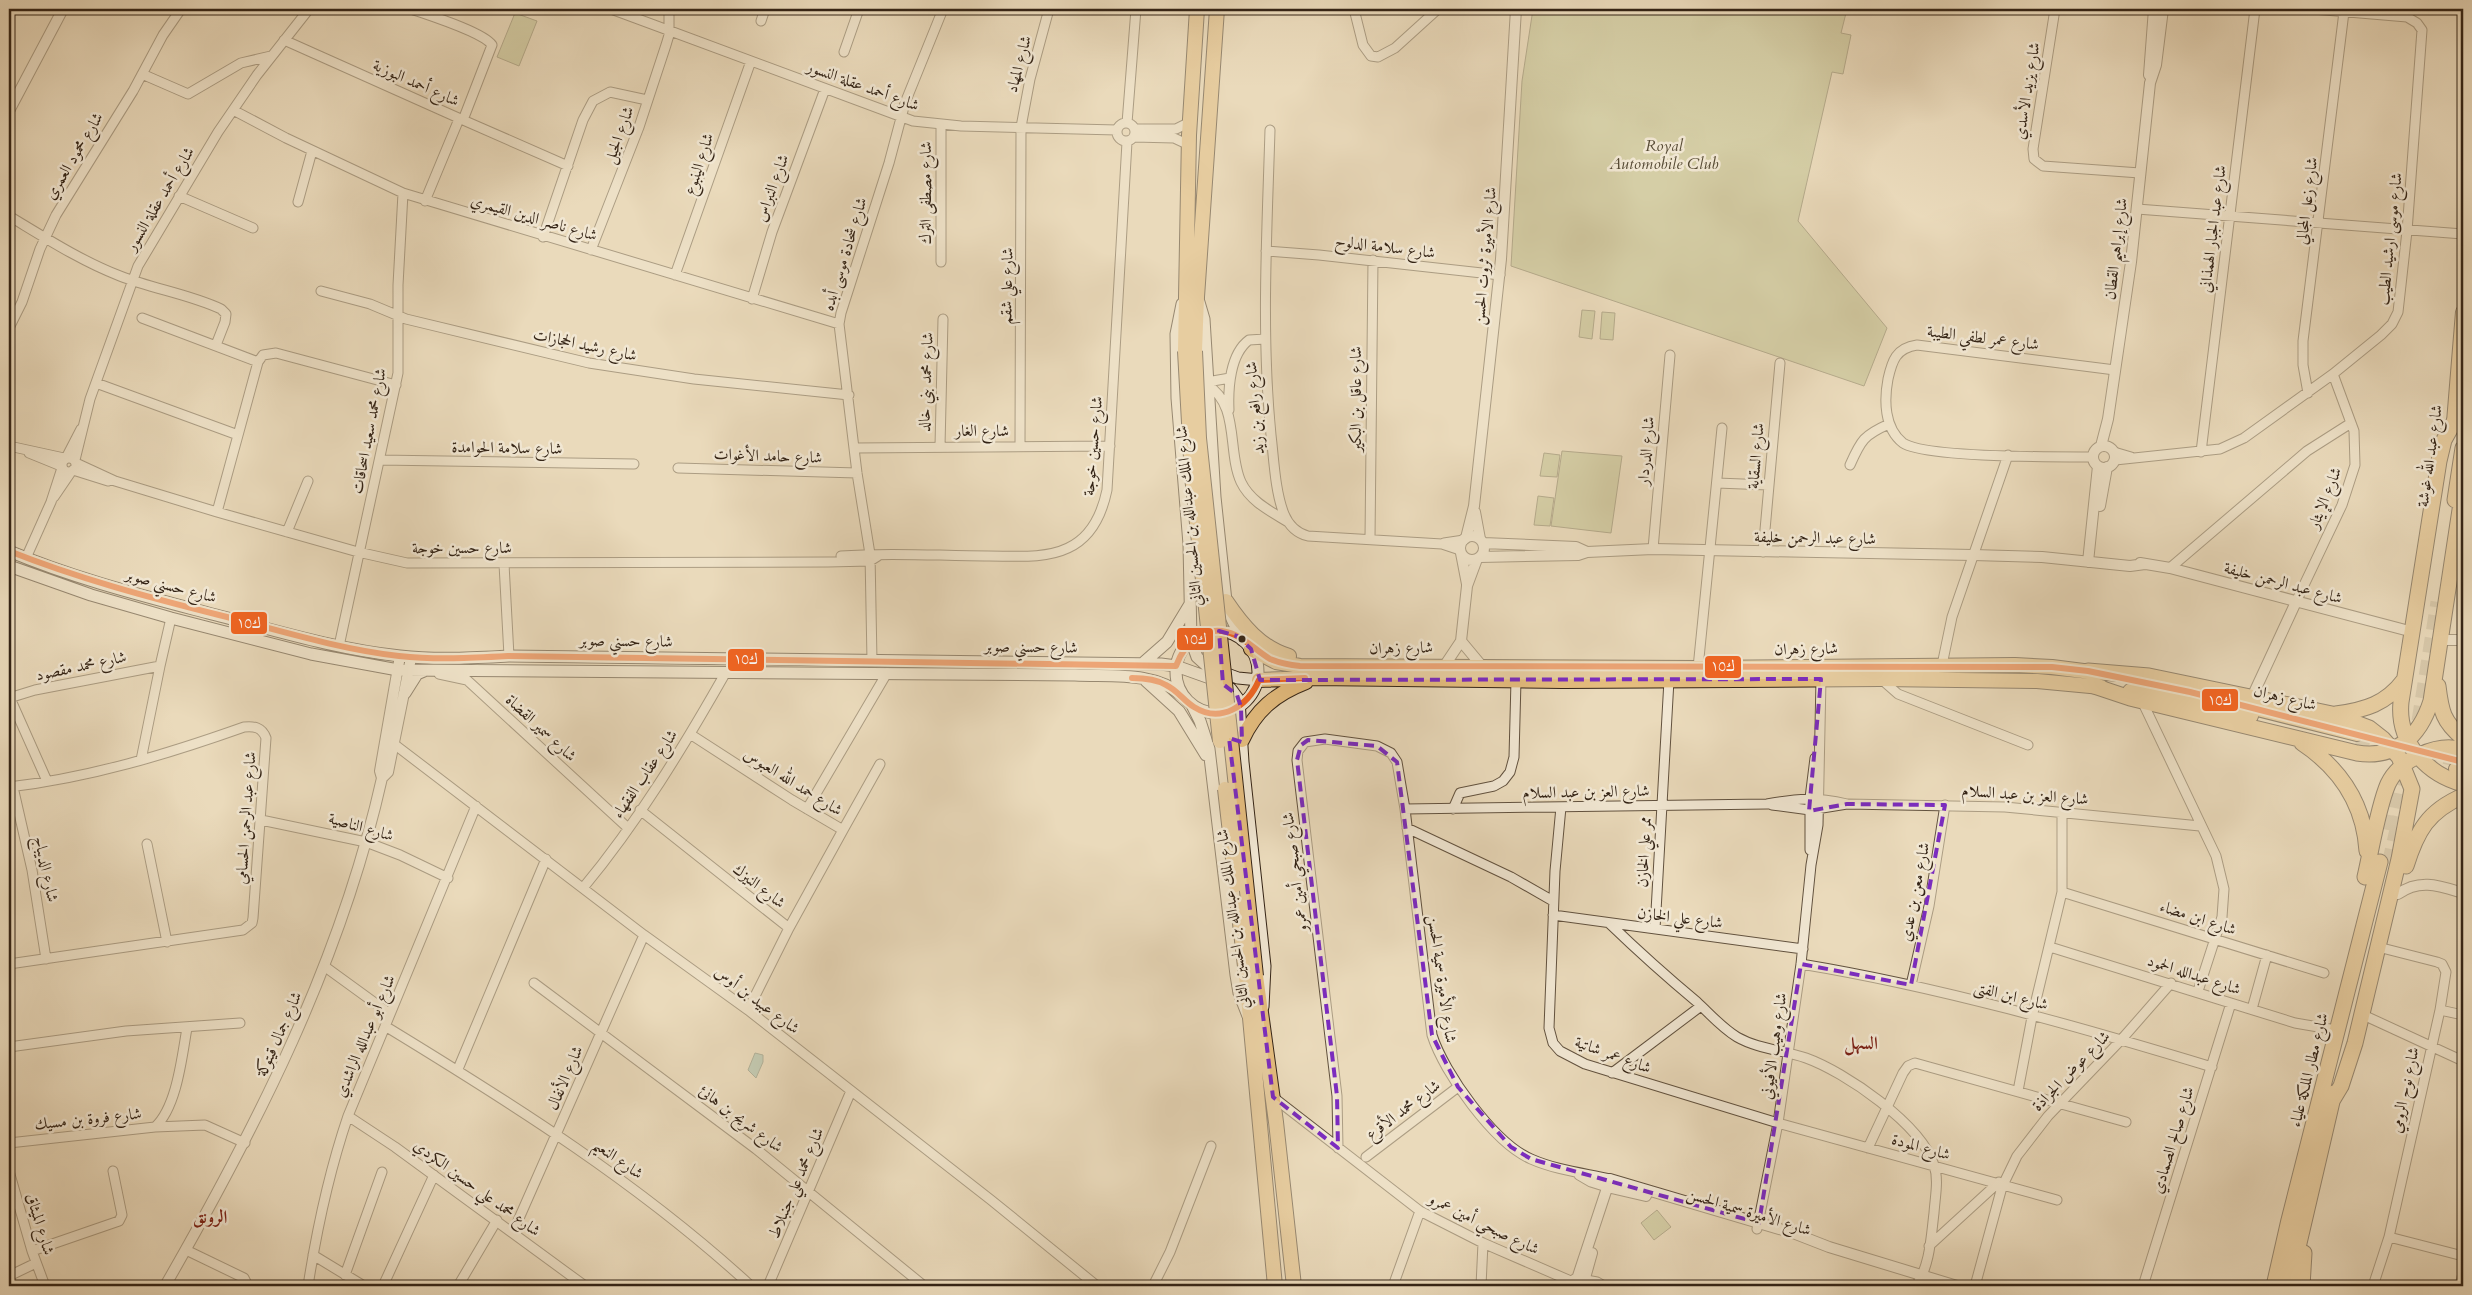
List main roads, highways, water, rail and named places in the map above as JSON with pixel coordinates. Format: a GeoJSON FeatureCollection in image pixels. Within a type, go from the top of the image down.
{"type":"FeatureCollection","features":[{"type":"Feature","properties":{"kind":"highway","name":"شارع عبد الله غوشة"},"geometry":{"type":"LineString","coordinates":[[2454,422],[2433,604],[2463,448]]}},
{"type":"Feature","properties":{"kind":"highway"},"geometry":{"type":"LineString","coordinates":[[2454,422],[2444,440],[2439,461],[2400,718],[2408,740],[2418,757],[2432,771],[2463,784]]}},
{"type":"Feature","properties":{"kind":"highway"},"geometry":{"type":"LineString","coordinates":[[2090,678],[2142,701],[2364,754],[2378,754],[2392,749],[2408,740],[2422,725],[2431,701],[2437,673],[2440,640],[2463,490]]}},
{"type":"Feature","properties":{"kind":"highway"},"geometry":{"type":"LineString","coordinates":[[2437,673],[2441,710],[2446,721],[2463,738]]}},
{"type":"Feature","properties":{"kind":"highway"},"geometry":{"type":"LineString","coordinates":[[2090,678],[2149,676],[2332,714],[2369,728],[2392,749],[2404,767],[2412,789],[2378,947],[2341,1086],[2327,1096],[2322,1062],[2330,1028],[2379,865],[2386,791],[2391,780],[2404,767],[2418,757],[2438,748],[2461,762]]}},
{"type":"Feature","properties":{"kind":"highway"},"geometry":{"type":"LineString","coordinates":[[2332,714],[2368,708],[2379,704],[2396,690],[2405,679]]}},
{"type":"Feature","properties":{"kind":"highway"},"geometry":{"type":"LineString","coordinates":[[2290,735],[2322,757],[2353,795],[2379,865]]}},
{"type":"Feature","properties":{"kind":"highway"},"geometry":{"type":"LineString","coordinates":[[2384,921],[2398,894],[2419,831],[2425,822],[2442,807],[2463,796]]}},
{"type":"Feature","properties":{"kind":"highway","name":"شارع مطار الملكة علياء"},"geometry":{"type":"LineString","coordinates":[[2289,1286],[2303,1226],[2327,1096],[2379,865]]}},
{"type":"Feature","properties":{"kind":"highway","name":"شارع مطار الملكة علياء"},"geometry":{"type":"LineString","coordinates":[[2274,1286],[2289,1220],[2327,1096]]}},
{"type":"Feature","properties":{"kind":"highway"},"geometry":{"type":"LineString","coordinates":[[2266,1286],[2277,1247],[2289,1220]]}},
{"type":"Feature","properties":{"kind":"highway"},"geometry":{"type":"LineString","coordinates":[[2302,1286],[2303,1226]]}},
{"type":"Feature","properties":{"kind":"main road","name":"شارع الملك عبدالله بن الحسين الثاني"},"geometry":{"type":"LineString","coordinates":[[1197,9],[1189,145],[1190,351],[1256,1018],[1275,1286]]}},
{"type":"Feature","properties":{"kind":"main road","name":"شارع الملك عبدالله بن الحسين الثاني"},"geometry":{"type":"LineString","coordinates":[[1191,297],[1217,9]]}},
{"type":"Feature","properties":{"kind":"main road"},"geometry":{"type":"LineString","coordinates":[[1191,297],[1204,319],[1215,497],[1226,601],[1231,617],[1247,644],[1258,666],[1259,680],[1250,698],[1241,706],[1227,713],[1215,714],[1203,711],[1192,705],[1183,696],[1176,678],[1176,666],[1180,653],[1191,640],[1213,631],[1226,632],[1247,644]]}},
{"type":"Feature","properties":{"kind":"main road"},"geometry":{"type":"LineString","coordinates":[[1191,297],[1178,321],[1176,353],[1179,440],[1192,600],[1191,640],[1197,656],[1208,668],[1238,678],[1259,680]]}},
{"type":"Feature","properties":{"kind":"main road","name":"شارع عبد الله غوشة"},"geometry":{"type":"LineString","coordinates":[[2454,422],[2463,312]]}},
{"type":"Feature","properties":{"kind":"main road","name":"شارع حسني صوبر"},"geometry":{"type":"LineString","coordinates":[[9,551],[128,592],[338,646],[405,657],[455,659],[509,656],[1142,664],[1176,666],[1225,685],[1236,695],[1241,706]]}},
{"type":"Feature","properties":{"kind":"main road","name":"شارع حسني صوبر"},"geometry":{"type":"LineString","coordinates":[[9,566],[91,595],[171,618],[311,654],[404,670],[887,674],[1000,673],[1142,678],[1167,685],[1183,696]]}},
{"type":"Feature","properties":{"kind":"main road"},"geometry":{"type":"LineString","coordinates":[[1192,600],[1201,609],[1211,614],[1221,612],[1226,601]]}},
{"type":"Feature","properties":{"kind":"main road"},"geometry":{"type":"LineString","coordinates":[[1142,664],[1167,642],[1192,600]]}},
{"type":"Feature","properties":{"kind":"main road"},"geometry":{"type":"LineString","coordinates":[[1226,601],[1243,625],[1276,652],[1352,667]]}},
{"type":"Feature","properties":{"kind":"main road","name":"شارع زهران"},"geometry":{"type":"LineString","coordinates":[[1247,644],[1271,659],[1289,665],[1352,667],[1445,665],[1698,668],[2014,665],[2190,692],[2357,738]]}},
{"type":"Feature","properties":{"kind":"main road"},"geometry":{"type":"LineString","coordinates":[[785,659],[787,672]]}},
{"type":"Feature","properties":{"kind":"main road"},"geometry":{"type":"LineString","coordinates":[[405,693],[417,674],[424,671]]}},
{"type":"Feature","properties":{"kind":"main road"},"geometry":{"type":"LineString","coordinates":[[1142,678],[1179,711],[1211,765]]}},
{"type":"Feature","properties":{"kind":"main road"},"geometry":{"type":"LineString","coordinates":[[1242,744],[1254,718],[1267,703],[1282,693],[1315,678]]}},
{"type":"Feature","properties":{"kind":"main road","name":"شارع زهران"},"geometry":{"type":"LineString","coordinates":[[1259,680],[1315,678],[2037,681],[2090,678]]}},
{"type":"Feature","properties":{"kind":"main road"},"geometry":{"type":"LineString","coordinates":[[1192,705],[1200,721],[1209,749],[1238,993],[1243,1008],[1256,1018],[1265,992],[1265,966],[1242,744],[1241,706]]}},
{"type":"Feature","properties":{"kind":"main road"},"geometry":{"type":"LineString","coordinates":[[1209,749],[1218,740],[1226,738],[1242,744]]}},
{"type":"Feature","properties":{"kind":"main road","name":"شارع الملك عبدالله بن الحسين الثاني"},"geometry":{"type":"LineString","coordinates":[[1256,1018],[1273,1097],[1294,1286]]}},
{"type":"Feature","properties":{"kind":"tunnel"},"geometry":{"type":"LineString","coordinates":[[2419,721],[2438,602]]}},
{"type":"Feature","properties":{"kind":"tunnel"},"geometry":{"type":"LineString","coordinates":[[2356,741],[2391,751]]}},
{"type":"Feature","properties":{"kind":"tunnel"},"geometry":{"type":"LineString","coordinates":[[2424,752],[2457,760]]}},
{"type":"Feature","properties":{"kind":"tunnel"},"geometry":{"type":"LineString","coordinates":[[2388,830],[2401,764]]}},
{"type":"Feature","properties":{"kind":"tunnel"},"geometry":{"type":"LineString","coordinates":[[2389,864],[2400,817]]}},
{"type":"Feature","properties":{"kind":"district","name":"السهل"},"geometry":{"type":"Point","coordinates":[1861,1043]}},
{"type":"Feature","properties":{"kind":"district","name":"الرونق"},"geometry":{"type":"Point","coordinates":[210,1217]}},
{"type":"Feature","properties":{"kind":"park label","name":"Royal Automobile Club"},"geometry":{"type":"Point","coordinates":[1664,155]}}]}
